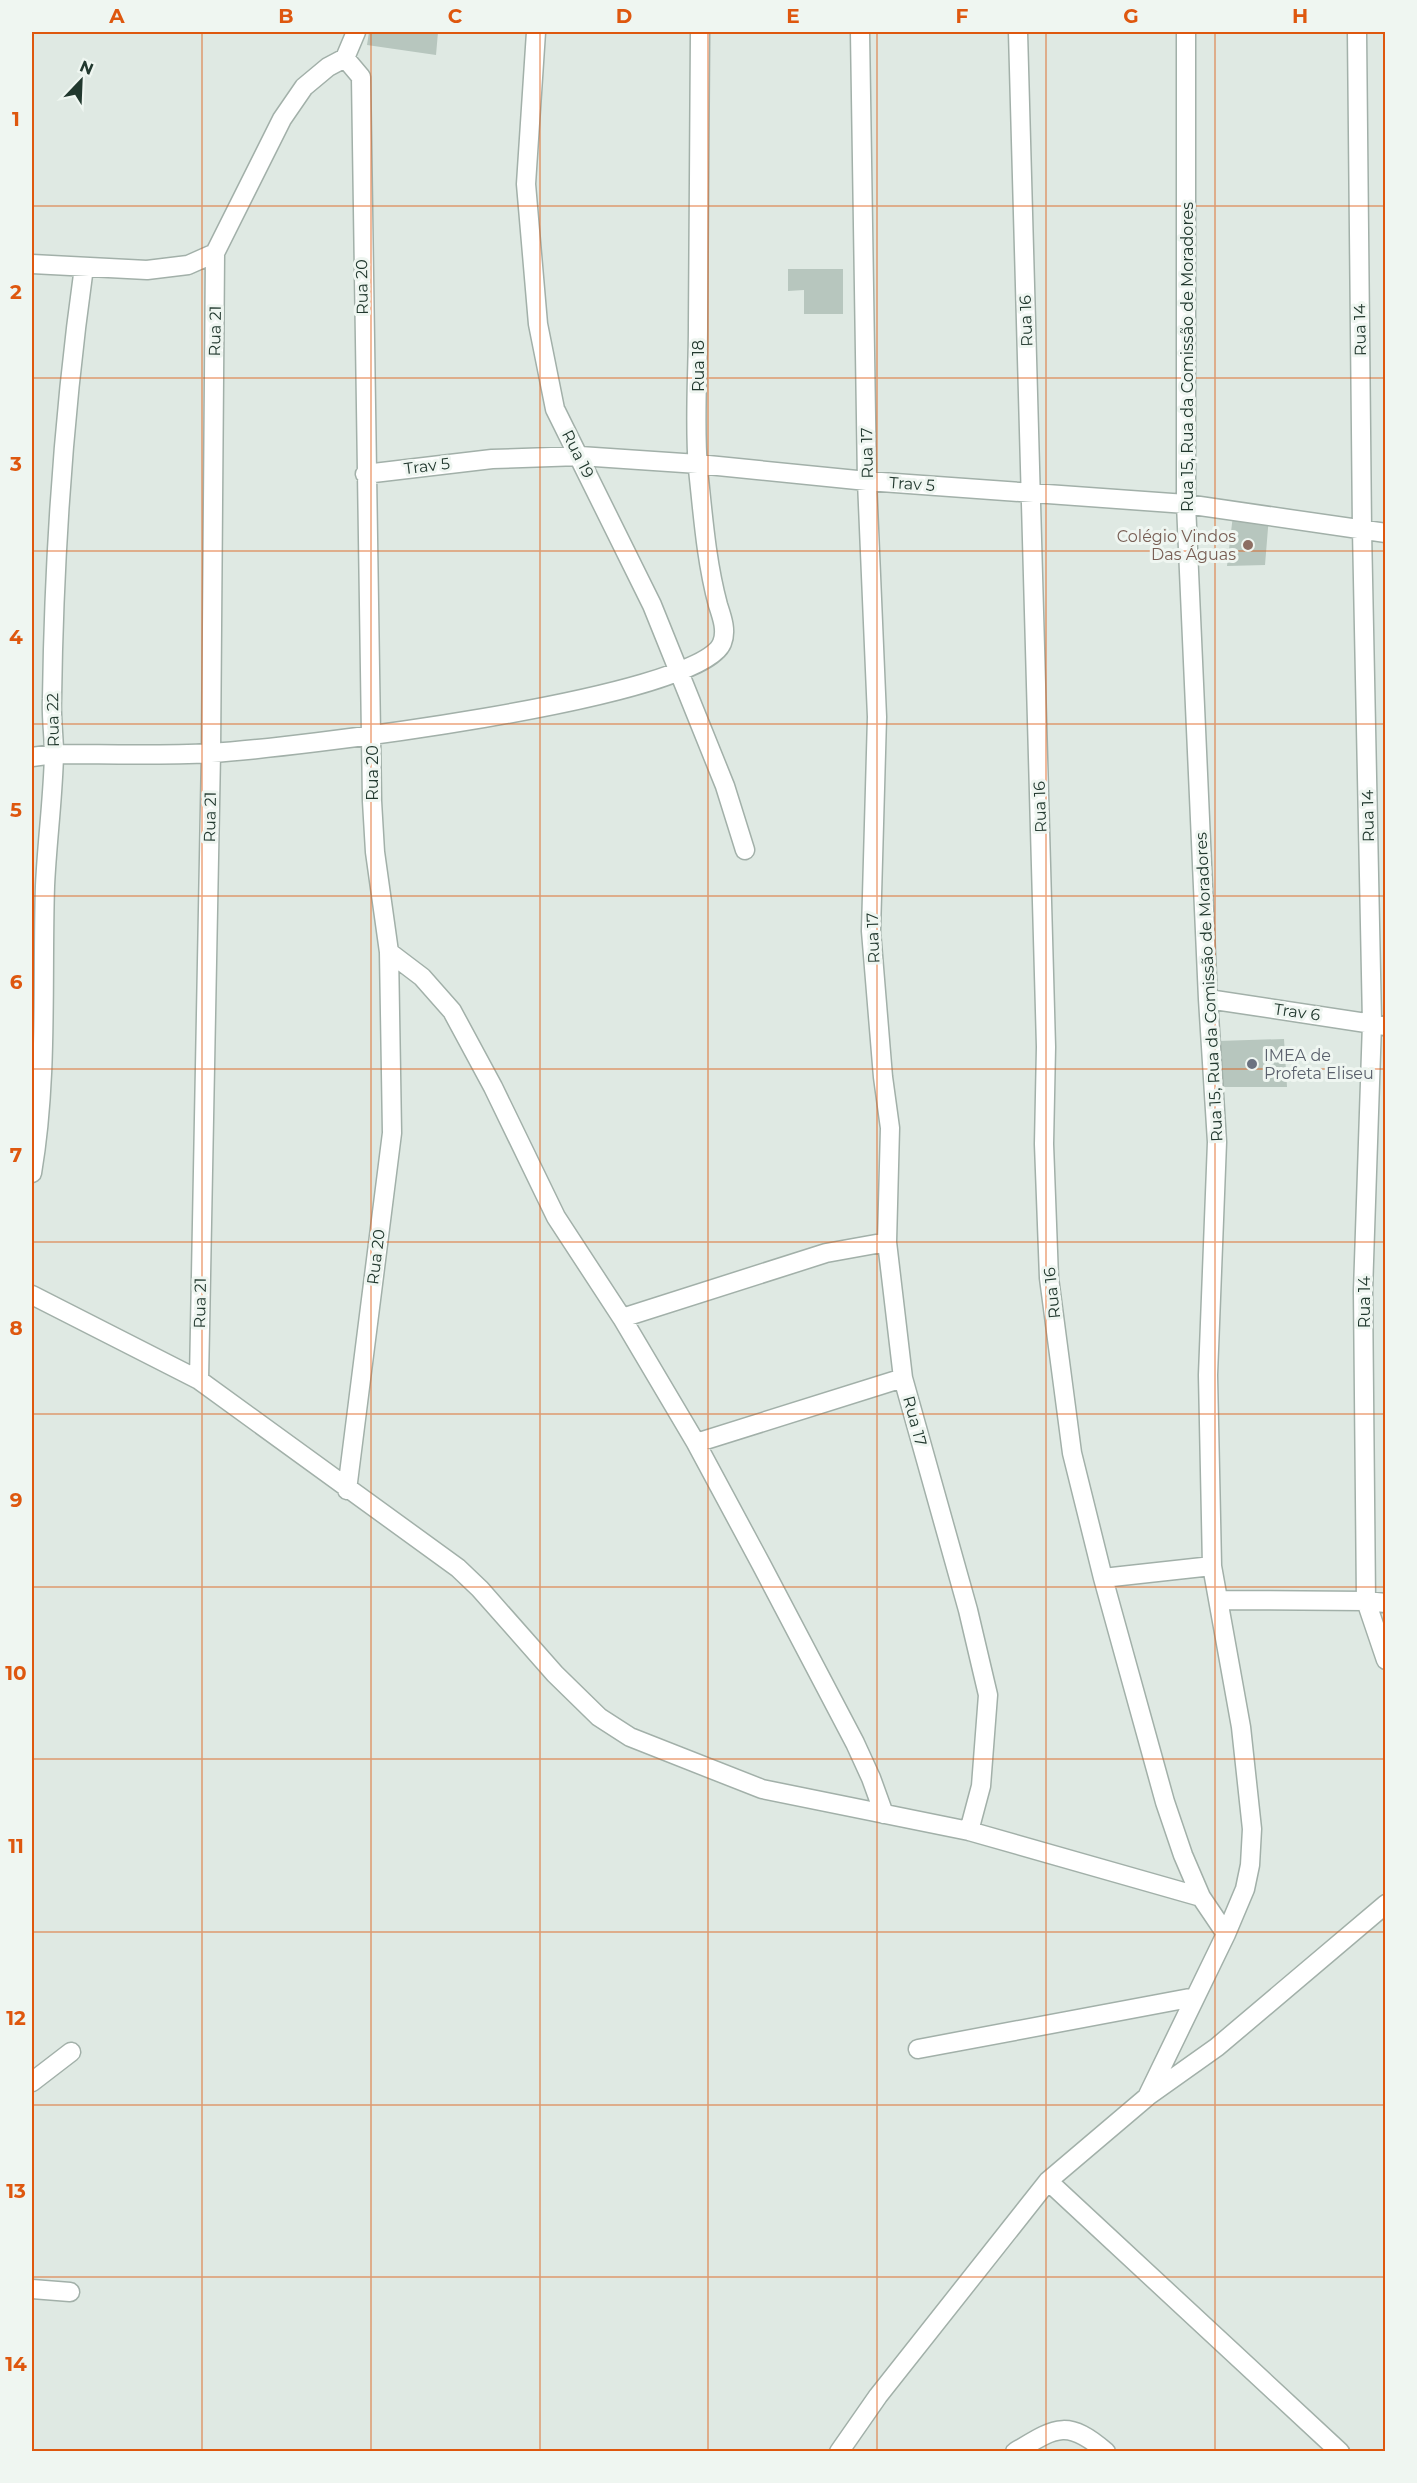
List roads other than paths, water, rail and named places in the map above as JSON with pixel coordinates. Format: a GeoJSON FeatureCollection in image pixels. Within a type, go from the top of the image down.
{"type":"FeatureCollection","features":[{"type":"Feature","properties":{"kind":"street"},"geometry":{"type":"LineString","coordinates":[[32,264],[157,269],[188,266],[215,253],[282,119],[304,87],[328,67],[345,58],[356,32]]}},
{"type":"Feature","properties":{"kind":"street","name":"Rua 19"},"geometry":{"type":"LineString","coordinates":[[536,32],[526,184],[538,324],[555,409],[652,605],[725,786],[745,850]]}},
{"type":"Feature","properties":{"kind":"street","name":"Rua 18"},"geometry":{"type":"LineString","coordinates":[[32,757],[54,754],[211,753],[372,736],[558,705],[678,673],[715,654],[721,647],[724,636],[723,622],[713,586],[705,540],[698,464],[700,32]]}},
{"type":"Feature","properties":{"kind":"street","name":"Rua 17"},"geometry":{"type":"LineString","coordinates":[[860,32],[867,481],[877,717],[871,931],[883,1077],[890,1128],[887,1242],[903,1378],[968,1610],[988,1695],[981,1786],[969,1831]]}},
{"type":"Feature","properties":{"kind":"street","name":"Rua 16"},"geometry":{"type":"LineString","coordinates":[[1018,32],[1046,1047],[1044,1144],[1049,1278],[1072,1452],[1103,1578],[1165,1802],[1201,1897],[1226,1935]]}},
{"type":"Feature","properties":{"kind":"street","name":"Rua 15, Rua da Comissão de Moradores"},"geometry":{"type":"LineString","coordinates":[[1147,2097],[1226,1935],[1245,1889],[1250,1865],[1252,1829],[1241,1727],[1212,1566],[1208,1375],[1217,1142],[1208,999],[1186,504],[1186,32]]}},
{"type":"Feature","properties":{"kind":"street","name":"Rua 14"},"geometry":{"type":"LineString","coordinates":[[1357,32],[1362,530],[1379,1025],[1363,1291],[1365,1601],[1386,1660]]}},
{"type":"Feature","properties":{"kind":"street","name":"Rua 20"},"geometry":{"type":"LineString","coordinates":[[345,58],[361,77],[365,474],[372,801],[375,852],[389,952],[392,1133],[347,1490]]}},
{"type":"Feature","properties":{"kind":"street","name":"Rua 21"},"geometry":{"type":"LineString","coordinates":[[199,1380],[211,753],[215,253]]}},
{"type":"Feature","properties":{"kind":"street","name":"Rua 22"},"geometry":{"type":"LineString","coordinates":[[32,1173],[37,1132],[42,1034],[45,885],[54,754],[51,701],[63,454],[69,374],[84,267]]}},
{"type":"Feature","properties":{"kind":"street","name":"Trav 5"},"geometry":{"type":"LineString","coordinates":[[365,474],[492,459],[580,456],[698,464],[867,481],[1186,504],[1386,533]]}},
{"type":"Feature","properties":{"kind":"street"},"geometry":{"type":"LineString","coordinates":[[389,952],[422,977],[452,1011],[493,1087],[555,1217],[622,1318],[696,1443],[855,1743],[884,1814]]}},
{"type":"Feature","properties":{"kind":"street","name":"Trav 6"},"geometry":{"type":"LineString","coordinates":[[1208,999],[1379,1025]]}},
{"type":"Feature","properties":{"kind":"street"},"geometry":{"type":"LineString","coordinates":[[622,1318],[826,1253],[887,1242]]}},
{"type":"Feature","properties":{"kind":"street"},"geometry":{"type":"LineString","coordinates":[[32,1295],[199,1380],[347,1490],[458,1568],[480,1589],[563,1682],[599,1717],[630,1737],[762,1789],[969,1831],[1201,1897]]}},
{"type":"Feature","properties":{"kind":"street"},"geometry":{"type":"LineString","coordinates":[[696,1443],[903,1378]]}},
{"type":"Feature","properties":{"kind":"street"},"geometry":{"type":"LineString","coordinates":[[1103,1578],[1212,1566]]}},
{"type":"Feature","properties":{"kind":"street"},"geometry":{"type":"LineString","coordinates":[[1218,1600],[1386,1603]]}},
{"type":"Feature","properties":{"kind":"street"},"geometry":{"type":"LineString","coordinates":[[839,2451],[878,2396],[1048,2181],[1147,2097],[1217,2047],[1386,1904]]}},
{"type":"Feature","properties":{"kind":"street"},"geometry":{"type":"LineString","coordinates":[[918,2049],[1196,1997]]}},
{"type":"Feature","properties":{"kind":"street"},"geometry":{"type":"LineString","coordinates":[[32,2082],[71,2052]]}},
{"type":"Feature","properties":{"kind":"street"},"geometry":{"type":"LineString","coordinates":[[1048,2181],[1340,2451]]}},
{"type":"Feature","properties":{"kind":"street"},"geometry":{"type":"LineString","coordinates":[[32,2289],[70,2292]]}},
{"type":"Feature","properties":{"kind":"street"},"geometry":{"type":"LineString","coordinates":[[1016,2451],[1048,2432],[1074,2429],[1106,2451]]}},
{"type":"Feature","properties":{"kind":"place","name":"Colégio Vindos Das Águas"},"geometry":{"type":"Point","coordinates":[1248,545]}},
{"type":"Feature","properties":{"kind":"place","name":"IMEA de Profeta Eliseu"},"geometry":{"type":"Point","coordinates":[1252,1064]}}]}
